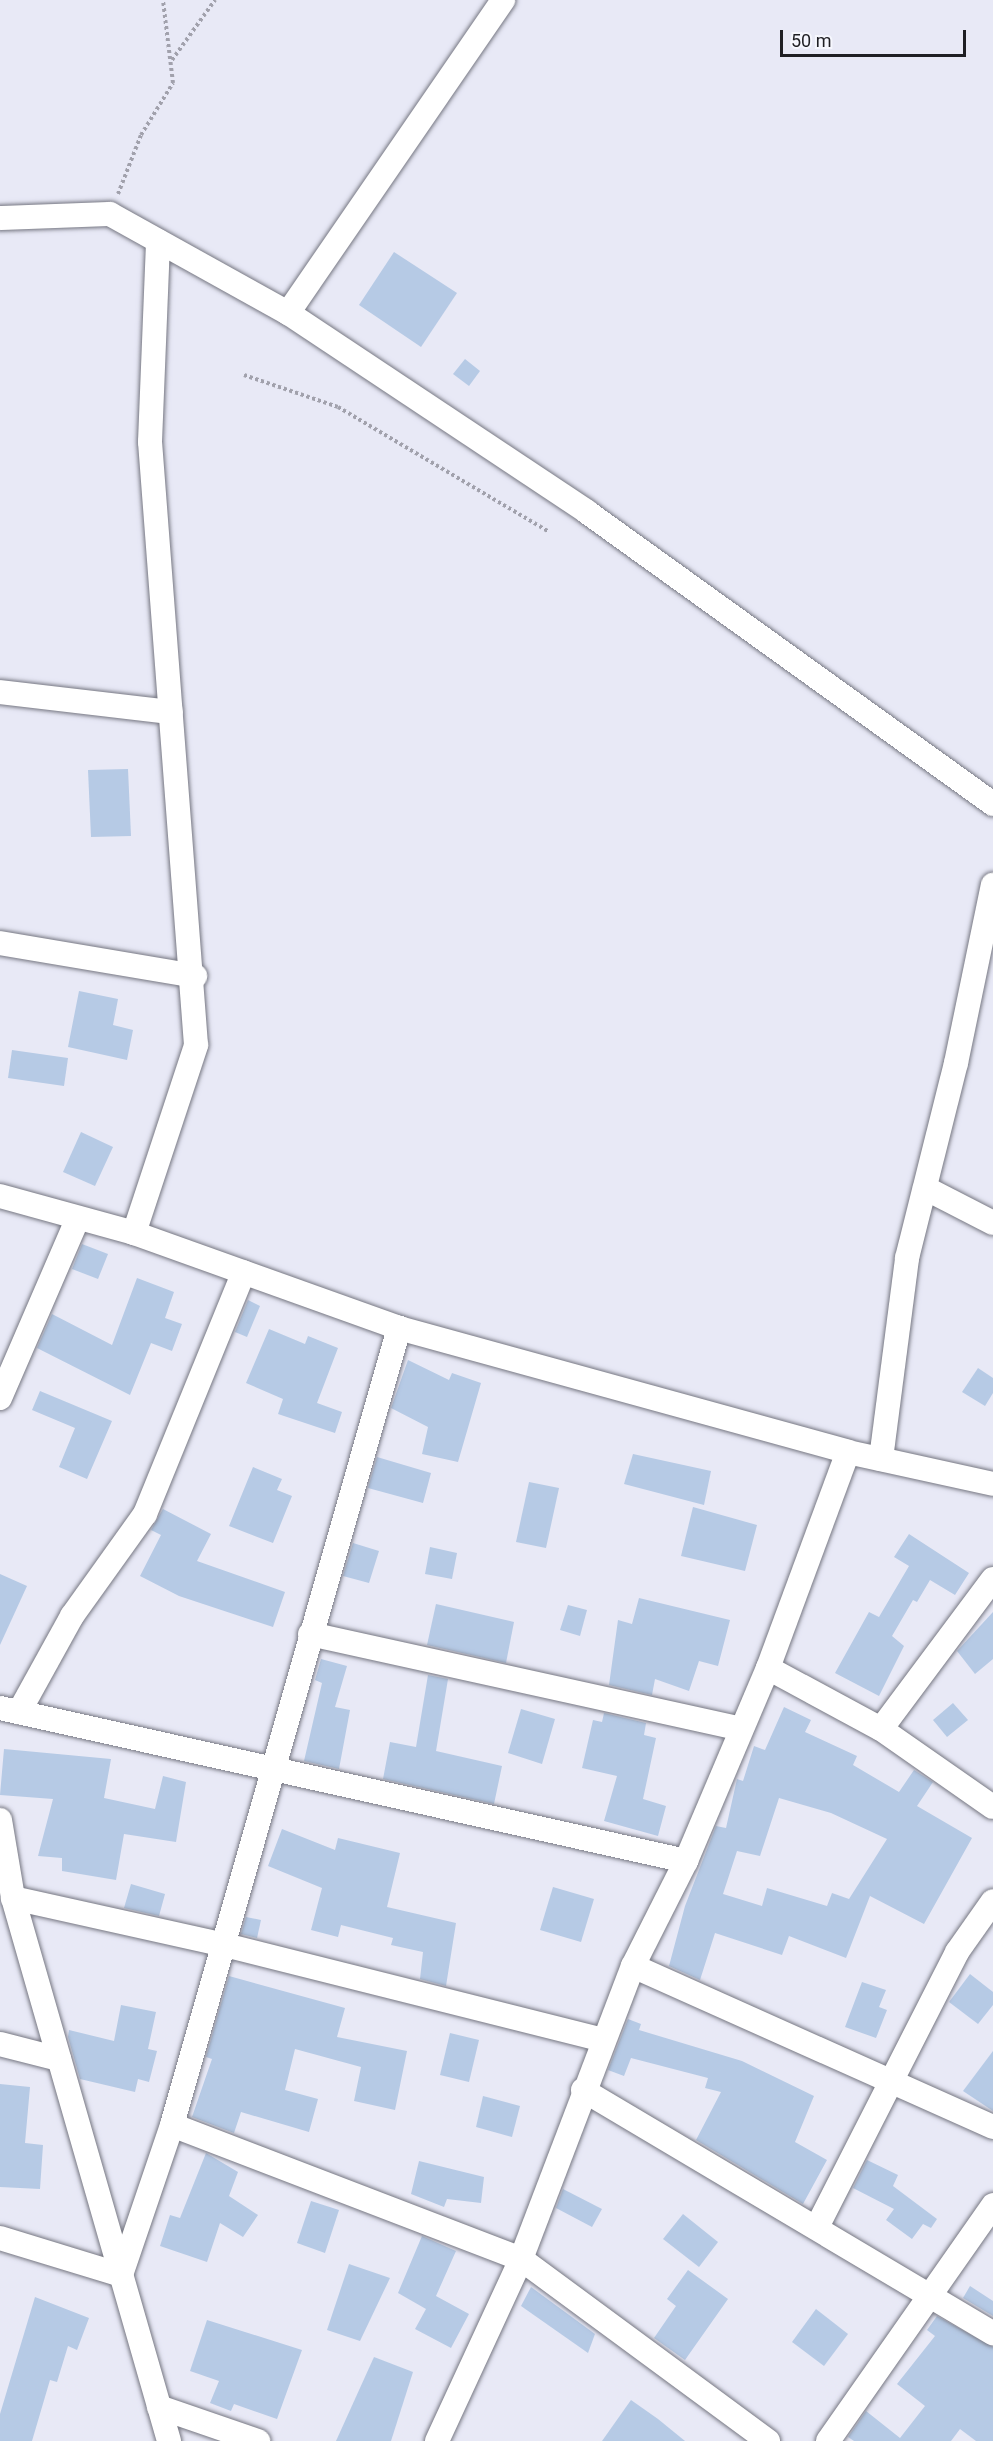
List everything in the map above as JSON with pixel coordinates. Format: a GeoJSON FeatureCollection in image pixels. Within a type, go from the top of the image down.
{"type":"FeatureCollection","features":[{"type":"Feature","properties":{"kind":"street"},"geometry":{"type":"LineString","coordinates":[[288,313],[503,0]]}},
{"type":"Feature","properties":{"kind":"street"},"geometry":{"type":"LineString","coordinates":[[0,218],[110,214],[288,313],[587,512],[993,804]]}},
{"type":"Feature","properties":{"kind":"street"},"geometry":{"type":"LineString","coordinates":[[134,1233],[196,1045],[195,976],[150,442],[158,241]]}},
{"type":"Feature","properties":{"kind":"street"},"geometry":{"type":"LineString","coordinates":[[0,692],[171,712]]}},
{"type":"Feature","properties":{"kind":"street"},"geometry":{"type":"LineString","coordinates":[[881,1459],[907,1258],[925,1188],[993,885]]}},
{"type":"Feature","properties":{"kind":"street"},"geometry":{"type":"LineString","coordinates":[[0,943],[195,976]]}},
{"type":"Feature","properties":{"kind":"street"},"geometry":{"type":"LineString","coordinates":[[925,1188],[993,1223]]}},
{"type":"Feature","properties":{"kind":"street"},"geometry":{"type":"LineString","coordinates":[[0,1196],[134,1233],[399,1329],[848,1452],[993,1484]]}},
{"type":"Feature","properties":{"kind":"street"},"geometry":{"type":"LineString","coordinates":[[0,1398],[78,1218]]}},
{"type":"Feature","properties":{"kind":"street"},"geometry":{"type":"LineString","coordinates":[[244,1272],[145,1514],[72,1616],[9,1710],[686,1861]]}},
{"type":"Feature","properties":{"kind":"street"},"geometry":{"type":"LineString","coordinates":[[121,2276],[172,2125],[221,1944],[274,1769],[310,1634],[399,1329]]}},
{"type":"Feature","properties":{"kind":"street"},"geometry":{"type":"LineString","coordinates":[[437,2441],[521,2259],[602,2040],[633,1966],[686,1861],[768,1668],[848,1452]]}},
{"type":"Feature","properties":{"kind":"street"},"geometry":{"type":"LineString","coordinates":[[881,1730],[993,1580]]}},
{"type":"Feature","properties":{"kind":"street"},"geometry":{"type":"LineString","coordinates":[[310,1634],[741,1729]]}},
{"type":"Feature","properties":{"kind":"street"},"geometry":{"type":"LineString","coordinates":[[768,1668],[881,1730],[993,1807]]}},
{"type":"Feature","properties":{"kind":"street"},"geometry":{"type":"LineString","coordinates":[[0,1820],[13,1898],[169,2441]]}},
{"type":"Feature","properties":{"kind":"street"},"geometry":{"type":"LineString","coordinates":[[13,1898],[221,1944],[602,2040]]}},
{"type":"Feature","properties":{"kind":"street"},"geometry":{"type":"LineString","coordinates":[[817,2227],[957,1952],[993,1901]]}},
{"type":"Feature","properties":{"kind":"street"},"geometry":{"type":"LineString","coordinates":[[633,1966],[993,2127]]}},
{"type":"Feature","properties":{"kind":"street"},"geometry":{"type":"LineString","coordinates":[[0,2044],[59,2059]]}},
{"type":"Feature","properties":{"kind":"street"},"geometry":{"type":"LineString","coordinates":[[583,2090],[933,2294],[993,2333]]}},
{"type":"Feature","properties":{"kind":"street"},"geometry":{"type":"LineString","coordinates":[[172,2125],[521,2259],[768,2441]]}},
{"type":"Feature","properties":{"kind":"street"},"geometry":{"type":"LineString","coordinates":[[828,2441],[933,2294],[993,2205]]}},
{"type":"Feature","properties":{"kind":"street"},"geometry":{"type":"LineString","coordinates":[[0,2238],[121,2276]]}},
{"type":"Feature","properties":{"kind":"street"},"geometry":{"type":"LineString","coordinates":[[159,2407],[258,2441]]}},
{"type":"Feature","properties":{"kind":"path"},"geometry":{"type":"LineString","coordinates":[[110,214],[141,135],[173,83],[164,0]]}},
{"type":"Feature","properties":{"kind":"path"},"geometry":{"type":"LineString","coordinates":[[171,61],[215,0]]}},
{"type":"Feature","properties":{"kind":"path"},"geometry":{"type":"LineString","coordinates":[[244,375],[338,407],[548,531]]}},
{"type":"Feature","properties":{"kind":"building"},"geometry":{"type":"Polygon","coordinates":[[[394,252],[457,293],[421,347],[359,305],[394,252]]]}},
{"type":"Feature","properties":{"kind":"building"},"geometry":{"type":"Polygon","coordinates":[[[465,359],[480,371],[469,386],[453,374],[465,359]]]}},
{"type":"Feature","properties":{"kind":"building"},"geometry":{"type":"Polygon","coordinates":[[[128,769],[131,836],[91,837],[88,770],[128,769]]]}},
{"type":"Feature","properties":{"kind":"building"},"geometry":{"type":"Polygon","coordinates":[[[79,991],[118,999],[113,1025],[133,1030],[127,1060],[68,1047],[79,991]]]}},
{"type":"Feature","properties":{"kind":"building"},"geometry":{"type":"Polygon","coordinates":[[[12,1050],[68,1058],[64,1086],[8,1078],[12,1050]]]}},
{"type":"Feature","properties":{"kind":"building"},"geometry":{"type":"Polygon","coordinates":[[[81,1132],[113,1147],[95,1186],[63,1172],[81,1132]]]}},
{"type":"Feature","properties":{"kind":"building"},"geometry":{"type":"Polygon","coordinates":[[[82,1244],[108,1254],[98,1279],[72,1269],[82,1244]]]}},
{"type":"Feature","properties":{"kind":"building"},"geometry":{"type":"Polygon","coordinates":[[[137,1278],[174,1292],[165,1318],[182,1324],[172,1351],[151,1343],[130,1395],[37,1348],[52,1314],[112,1345],[137,1278]]]}},
{"type":"Feature","properties":{"kind":"building"},"geometry":{"type":"Polygon","coordinates":[[[248,1300],[260,1306],[247,1337],[235,1332],[248,1300]]]}},
{"type":"Feature","properties":{"kind":"building"},"geometry":{"type":"Polygon","coordinates":[[[269,1329],[305,1344],[308,1336],[338,1348],[317,1403],[342,1412],[335,1433],[278,1414],[283,1399],[246,1383],[269,1329]]]}},
{"type":"Feature","properties":{"kind":"building"},"geometry":{"type":"Polygon","coordinates":[[[408,1360],[449,1380],[452,1373],[481,1383],[458,1462],[422,1454],[428,1427],[391,1408],[408,1360]]]}},
{"type":"Feature","properties":{"kind":"building"},"geometry":{"type":"Polygon","coordinates":[[[978,1368],[993,1378],[993,1393],[985,1406],[962,1392],[978,1368]]]}},
{"type":"Feature","properties":{"kind":"building"},"geometry":{"type":"Polygon","coordinates":[[[40,1391],[112,1421],[87,1479],[59,1467],[75,1428],[32,1410],[40,1391]]]}},
{"type":"Feature","properties":{"kind":"building"},"geometry":{"type":"Polygon","coordinates":[[[633,1454],[711,1471],[704,1505],[624,1484],[633,1454]]]}},
{"type":"Feature","properties":{"kind":"building"},"geometry":{"type":"Polygon","coordinates":[[[377,1457],[431,1473],[423,1503],[368,1488],[377,1457]]]}},
{"type":"Feature","properties":{"kind":"building"},"geometry":{"type":"Polygon","coordinates":[[[253,1467],[282,1479],[277,1490],[292,1496],[273,1543],[229,1526],[253,1467]]]}},
{"type":"Feature","properties":{"kind":"building"},"geometry":{"type":"Polygon","coordinates":[[[529,1482],[559,1488],[546,1548],[516,1542],[529,1482]]]}},
{"type":"Feature","properties":{"kind":"building"},"geometry":{"type":"Polygon","coordinates":[[[693,1507],[757,1525],[745,1571],[681,1556],[693,1507]]]}},
{"type":"Feature","properties":{"kind":"building"},"geometry":{"type":"Polygon","coordinates":[[[163,1509],[211,1534],[197,1561],[285,1592],[273,1627],[179,1596],[140,1576],[161,1535],[151,1530],[163,1509]]]}},
{"type":"Feature","properties":{"kind":"building"},"geometry":{"type":"Polygon","coordinates":[[[909,1534],[969,1573],[955,1595],[930,1580],[917,1602],[913,1600],[892,1636],[904,1646],[879,1696],[835,1673],[869,1612],[879,1617],[909,1566],[894,1557],[909,1534]]]}},
{"type":"Feature","properties":{"kind":"building"},"geometry":{"type":"Polygon","coordinates":[[[353,1543],[379,1551],[369,1583],[343,1576],[353,1543]]]}},
{"type":"Feature","properties":{"kind":"building"},"geometry":{"type":"Polygon","coordinates":[[[430,1547],[457,1553],[452,1579],[425,1574],[430,1547]]]}},
{"type":"Feature","properties":{"kind":"building"},"geometry":{"type":"Polygon","coordinates":[[[0,1574],[27,1586],[0,1645],[0,1574]]]}},
{"type":"Feature","properties":{"kind":"building"},"geometry":{"type":"Polygon","coordinates":[[[639,1598],[730,1620],[718,1666],[699,1661],[689,1691],[655,1679],[652,1695],[609,1685],[618,1620],[632,1624],[639,1598]]]}},
{"type":"Feature","properties":{"kind":"building"},"geometry":{"type":"Polygon","coordinates":[[[436,1604],[514,1622],[506,1663],[427,1645],[436,1604]]]}},
{"type":"Feature","properties":{"kind":"building"},"geometry":{"type":"Polygon","coordinates":[[[568,1605],[587,1610],[580,1636],[560,1630],[568,1605]]]}},
{"type":"Feature","properties":{"kind":"building"},"geometry":{"type":"Polygon","coordinates":[[[993,1612],[993,1659],[975,1674],[957,1651],[993,1612]]]}},
{"type":"Feature","properties":{"kind":"building"},"geometry":{"type":"Polygon","coordinates":[[[321,1659],[347,1666],[335,1707],[350,1710],[339,1769],[304,1761],[322,1683],[315,1680],[321,1659]]]}},
{"type":"Feature","properties":{"kind":"building"},"geometry":{"type":"Polygon","coordinates":[[[428,1675],[448,1679],[436,1751],[502,1766],[494,1804],[383,1779],[390,1742],[416,1747],[428,1675]]]}},
{"type":"Feature","properties":{"kind":"building"},"geometry":{"type":"Polygon","coordinates":[[[953,1703],[968,1720],[947,1737],[933,1720],[953,1703]]]}},
{"type":"Feature","properties":{"kind":"building"},"geometry":{"type":"Polygon","coordinates":[[[784,1707],[811,1720],[805,1732],[857,1756],[853,1765],[899,1792],[914,1770],[933,1782],[917,1806],[972,1838],[924,1924],[870,1896],[846,1958],[789,1936],[782,1955],[715,1933],[700,1980],[669,1966],[685,1906],[716,1826],[726,1828],[737,1779],[743,1781],[754,1746],[765,1750],[784,1707]],[[779,1798],[760,1856],[737,1851],[723,1894],[762,1906],[767,1888],[827,1906],[832,1893],[849,1899],[887,1839],[831,1813],[779,1798]]]}},
{"type":"Feature","properties":{"kind":"building"},"geometry":{"type":"Polygon","coordinates":[[[521,1709],[555,1719],[542,1764],[508,1753],[521,1709]]]}},
{"type":"Feature","properties":{"kind":"building"},"geometry":{"type":"Polygon","coordinates":[[[604,1713],[646,1723],[644,1735],[656,1738],[643,1799],[666,1806],[658,1836],[604,1821],[617,1776],[582,1768],[593,1720],[602,1722],[604,1713]]]}},
{"type":"Feature","properties":{"kind":"building"},"geometry":{"type":"Polygon","coordinates":[[[4,1749],[111,1759],[104,1798],[155,1809],[163,1776],[186,1782],[176,1842],[124,1834],[116,1880],[62,1871],[62,1858],[38,1856],[53,1799],[0,1795],[4,1749]]]}},
{"type":"Feature","properties":{"kind":"building"},"geometry":{"type":"Polygon","coordinates":[[[282,1829],[335,1850],[338,1838],[400,1853],[387,1907],[456,1923],[446,1986],[420,1979],[423,1952],[391,1945],[393,1938],[341,1925],[338,1937],[311,1930],[322,1888],[268,1866],[282,1829]]]}},
{"type":"Feature","properties":{"kind":"building"},"geometry":{"type":"Polygon","coordinates":[[[131,1884],[165,1894],[159,1916],[124,1908],[131,1884]]]}},
{"type":"Feature","properties":{"kind":"building"},"geometry":{"type":"Polygon","coordinates":[[[553,1887],[594,1899],[581,1942],[540,1930],[553,1887]]]}},
{"type":"Feature","properties":{"kind":"building"},"geometry":{"type":"Polygon","coordinates":[[[246,1917],[261,1920],[257,1938],[241,1934],[246,1917]]]}},
{"type":"Feature","properties":{"kind":"building"},"geometry":{"type":"Polygon","coordinates":[[[970,1974],[993,1992],[993,2005],[978,2024],[949,2002],[970,1974]]]}},
{"type":"Feature","properties":{"kind":"building"},"geometry":{"type":"Polygon","coordinates":[[[229,1976],[345,2008],[337,2037],[407,2051],[395,2110],[354,2101],[361,2067],[295,2049],[285,2090],[318,2099],[309,2132],[241,2112],[234,2133],[192,2117],[212,2059],[206,2057],[229,1976]]]}},
{"type":"Feature","properties":{"kind":"building"},"geometry":{"type":"Polygon","coordinates":[[[862,1982],[886,1990],[879,2007],[887,2010],[876,2038],[845,2027],[862,1982]]]}},
{"type":"Feature","properties":{"kind":"building"},"geometry":{"type":"Polygon","coordinates":[[[121,2005],[156,2012],[148,2049],[157,2051],[149,2082],[138,2079],[135,2092],[80,2079],[68,2037],[69,2030],[114,2041],[121,2005]]]}},
{"type":"Feature","properties":{"kind":"building"},"geometry":{"type":"Polygon","coordinates":[[[628,2019],[641,2024],[639,2030],[742,2061],[814,2096],[795,2142],[827,2160],[803,2204],[696,2140],[721,2092],[705,2088],[708,2078],[631,2058],[624,2076],[608,2070],[628,2019]]]}},
{"type":"Feature","properties":{"kind":"building"},"geometry":{"type":"Polygon","coordinates":[[[450,2033],[479,2040],[469,2082],[440,2075],[450,2033]]]}},
{"type":"Feature","properties":{"kind":"building"},"geometry":{"type":"Polygon","coordinates":[[[993,2051],[993,2111],[963,2091],[993,2051]]]}},
{"type":"Feature","properties":{"kind":"building"},"geometry":{"type":"Polygon","coordinates":[[[0,2084],[30,2087],[25,2143],[43,2145],[40,2189],[0,2187],[0,2084]]]}},
{"type":"Feature","properties":{"kind":"building"},"geometry":{"type":"Polygon","coordinates":[[[483,2096],[520,2106],[512,2137],[476,2127],[483,2096]]]}},
{"type":"Feature","properties":{"kind":"building"},"geometry":{"type":"Polygon","coordinates":[[[206,2153],[238,2172],[229,2196],[258,2215],[243,2237],[220,2223],[207,2262],[160,2246],[170,2215],[180,2218],[206,2153]]]}},
{"type":"Feature","properties":{"kind":"building"},"geometry":{"type":"Polygon","coordinates":[[[867,2160],[898,2175],[893,2186],[937,2219],[931,2228],[923,2224],[912,2239],[886,2220],[894,2209],[853,2188],[867,2160]]]}},
{"type":"Feature","properties":{"kind":"building"},"geometry":{"type":"Polygon","coordinates":[[[419,2161],[484,2177],[481,2203],[447,2199],[444,2207],[411,2194],[419,2161]]]}},
{"type":"Feature","properties":{"kind":"building"},"geometry":{"type":"Polygon","coordinates":[[[563,2189],[602,2209],[592,2227],[556,2208],[563,2189]]]}},
{"type":"Feature","properties":{"kind":"building"},"geometry":{"type":"Polygon","coordinates":[[[311,2201],[339,2210],[325,2253],[297,2243],[311,2201]]]}},
{"type":"Feature","properties":{"kind":"building"},"geometry":{"type":"Polygon","coordinates":[[[683,2214],[718,2242],[699,2267],[663,2239],[683,2214]]]}},
{"type":"Feature","properties":{"kind":"building"},"geometry":{"type":"Polygon","coordinates":[[[422,2236],[456,2251],[436,2296],[469,2314],[451,2348],[415,2329],[426,2309],[398,2293],[422,2236]]]}},
{"type":"Feature","properties":{"kind":"building"},"geometry":{"type":"Polygon","coordinates":[[[349,2264],[390,2278],[360,2341],[327,2330],[349,2264]]]}},
{"type":"Feature","properties":{"kind":"building"},"geometry":{"type":"Polygon","coordinates":[[[688,2270],[728,2299],[685,2360],[654,2338],[676,2306],[667,2299],[688,2270]]]}},
{"type":"Feature","properties":{"kind":"building"},"geometry":{"type":"Polygon","coordinates":[[[970,2286],[993,2301],[993,2316],[963,2298],[970,2286]]]}},
{"type":"Feature","properties":{"kind":"building"},"geometry":{"type":"Polygon","coordinates":[[[531,2287],[595,2334],[588,2353],[521,2306],[531,2287]]]}},
{"type":"Feature","properties":{"kind":"building"},"geometry":{"type":"Polygon","coordinates":[[[35,2297],[89,2318],[77,2350],[68,2346],[57,2382],[50,2380],[32,2441],[0,2441],[0,2414],[35,2297]]]}},
{"type":"Feature","properties":{"kind":"building"},"geometry":{"type":"Polygon","coordinates":[[[816,2309],[848,2334],[824,2366],[792,2342],[816,2309]]]}},
{"type":"Feature","properties":{"kind":"building"},"geometry":{"type":"Polygon","coordinates":[[[937,2316],[993,2347],[993,2441],[976,2441],[960,2429],[951,2441],[854,2441],[848,2437],[866,2411],[900,2438],[925,2406],[897,2384],[935,2336],[927,2330],[937,2316]]]}},
{"type":"Feature","properties":{"kind":"building"},"geometry":{"type":"Polygon","coordinates":[[[207,2320],[302,2350],[277,2419],[234,2404],[231,2411],[210,2403],[219,2381],[190,2371],[207,2320]]]}},
{"type":"Feature","properties":{"kind":"building"},"geometry":{"type":"Polygon","coordinates":[[[374,2357],[413,2372],[391,2441],[336,2441],[374,2357]]]}},
{"type":"Feature","properties":{"kind":"building"},"geometry":{"type":"Polygon","coordinates":[[[631,2400],[658,2419],[685,2441],[602,2441],[631,2400]]]}}]}
